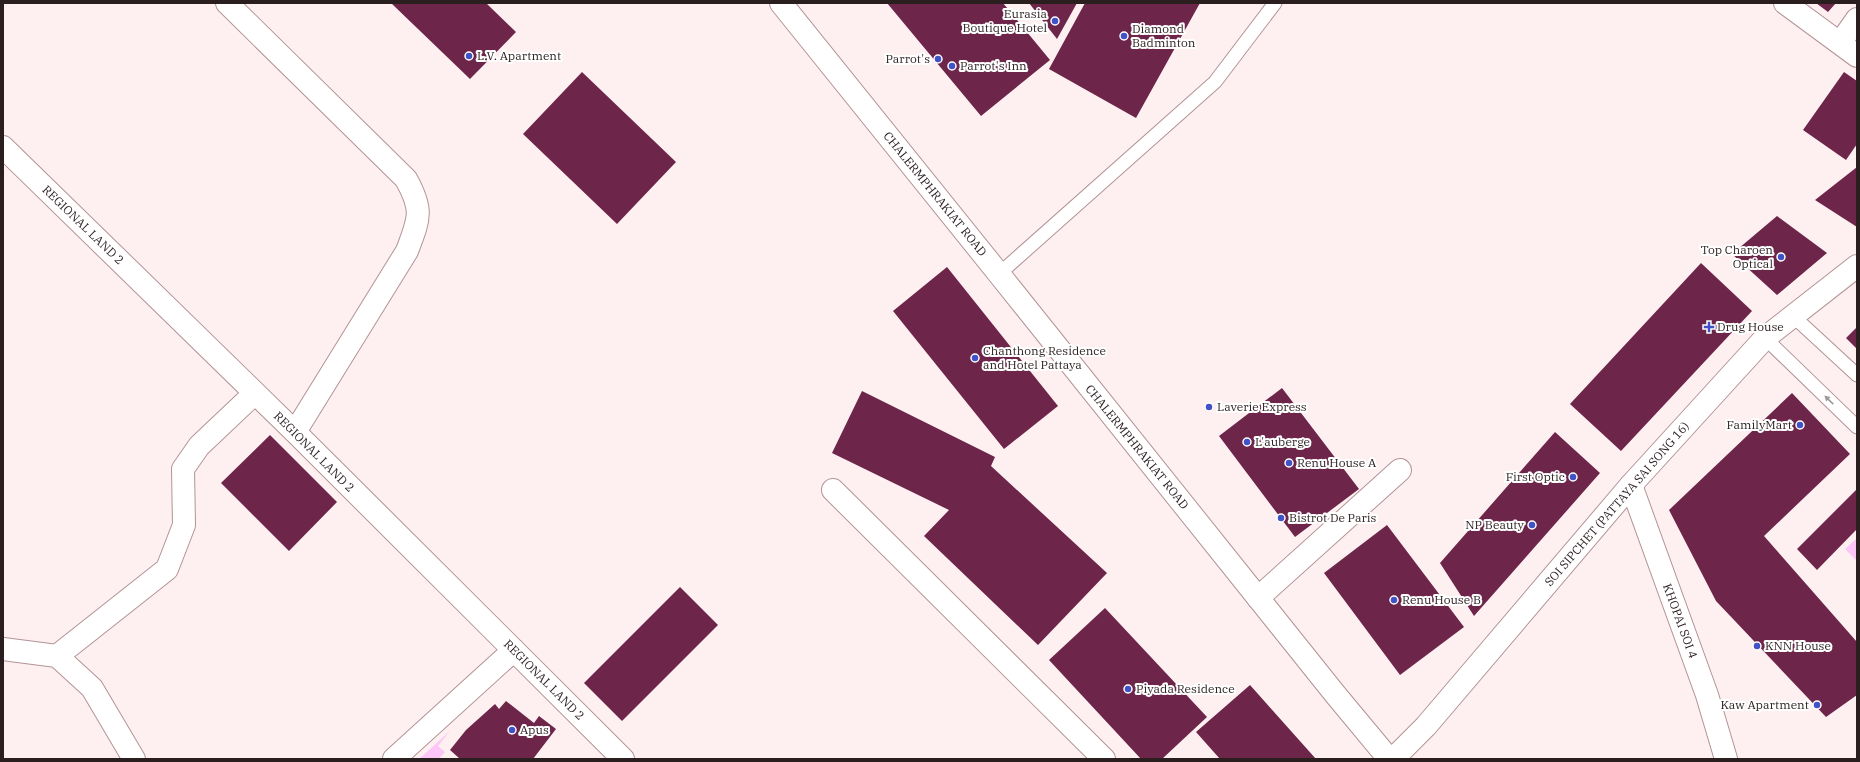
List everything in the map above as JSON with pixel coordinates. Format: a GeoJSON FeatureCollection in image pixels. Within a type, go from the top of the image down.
{"type":"FeatureCollection","features":[{"type":"Feature","properties":{"kind":"street"},"geometry":{"type":"LineString","coordinates":[[227,3],[406,179],[416,196],[419,221],[407,251],[295,432]]}},
{"type":"Feature","properties":{"kind":"street"},"geometry":{"type":"LineString","coordinates":[[1785,3],[1857,56]]}},
{"type":"Feature","properties":{"kind":"street","name":"CHALERMPHRAKIAT ROAD"},"geometry":{"type":"LineString","coordinates":[[784,4],[1258,598],[1389,759]]}},
{"type":"Feature","properties":{"kind":"street"},"geometry":{"type":"LineString","coordinates":[[1840,43],[1857,19]]}},
{"type":"Feature","properties":{"kind":"street","name":"REGIONAL LAND 2"},"geometry":{"type":"LineString","coordinates":[[3,147],[295,432],[623,759]]}},
{"type":"Feature","properties":{"kind":"street","name":"SOI SIPCHET (PATTAYA SAI SONG 16)"},"geometry":{"type":"LineString","coordinates":[[1393,759],[1426,726],[1631,484],[1765,338],[1857,266]]}},
{"type":"Feature","properties":{"kind":"street"},"geometry":{"type":"LineString","coordinates":[[57,656],[167,569],[184,525],[183,470],[199,446],[255,393]]}},
{"type":"Feature","properties":{"kind":"street"},"geometry":{"type":"LineString","coordinates":[[1258,598],[1400,470]]}},
{"type":"Feature","properties":{"kind":"street","name":"KHOPAI SOI 4"},"geometry":{"type":"LineString","coordinates":[[1631,484],[1707,695],[1726,759]]}},
{"type":"Feature","properties":{"kind":"street"},"geometry":{"type":"LineString","coordinates":[[834,490],[1104,759]]}},
{"type":"Feature","properties":{"kind":"street"},"geometry":{"type":"LineString","coordinates":[[3,649],[57,656],[92,688],[134,759]]}},
{"type":"Feature","properties":{"kind":"street"},"geometry":{"type":"LineString","coordinates":[[394,759],[514,650]]}},
{"type":"Feature","properties":{"kind":"lane"},"geometry":{"type":"LineString","coordinates":[[999,274],[1215,82],[1275,3]]}},
{"type":"Feature","properties":{"kind":"lane"},"geometry":{"type":"LineString","coordinates":[[1793,316],[1857,375]]}},
{"type":"Feature","properties":{"kind":"lane"},"geometry":{"type":"LineString","coordinates":[[1765,338],[1857,427]]}},
{"type":"Feature","properties":{"kind":"shaded area"},"geometry":{"type":"Polygon","coordinates":[[[1857,538],[1857,561],[1845,549],[1857,538]]]}},
{"type":"Feature","properties":{"kind":"shaded area"},"geometry":{"type":"Polygon","coordinates":[[[450,731],[438,746],[445,752],[439,759],[419,759],[450,731]]]}},
{"type":"Feature","properties":{"kind":"building","name":"L.V. Apartment"},"geometry":{"type":"Polygon","coordinates":[[[391,3],[486,3],[516,32],[470,79],[391,3]]]}},
{"type":"Feature","properties":{"kind":"building"},"geometry":{"type":"Polygon","coordinates":[[[887,3],[1003,3],[1050,60],[981,116],[887,3]]]}},
{"type":"Feature","properties":{"kind":"building","name":"Eurasia Boutique Hotel"},"geometry":{"type":"Polygon","coordinates":[[[1029,3],[1077,3],[1057,39],[1029,3]]]}},
{"type":"Feature","properties":{"kind":"building","name":"Diamond Badminton"},"geometry":{"type":"Polygon","coordinates":[[[1085,3],[1200,3],[1136,118],[1049,69],[1085,3]]]}},
{"type":"Feature","properties":{"kind":"building"},"geometry":{"type":"Polygon","coordinates":[[[1816,3],[1836,3],[1828,12],[1816,3]]]}},
{"type":"Feature","properties":{"kind":"building"},"geometry":{"type":"Polygon","coordinates":[[[582,72],[676,162],[617,224],[523,134],[582,72]]]}},
{"type":"Feature","properties":{"kind":"building"},"geometry":{"type":"Polygon","coordinates":[[[1844,72],[1857,81],[1857,144],[1846,160],[1803,130],[1844,72]]]}},
{"type":"Feature","properties":{"kind":"building"},"geometry":{"type":"Polygon","coordinates":[[[1857,167],[1857,227],[1815,200],[1857,167]]]}},
{"type":"Feature","properties":{"kind":"building"},"geometry":{"type":"Polygon","coordinates":[[[1777,216],[1827,253],[1777,295],[1732,254],[1777,216]]]}},
{"type":"Feature","properties":{"kind":"building"},"geometry":{"type":"Polygon","coordinates":[[[1701,263],[1752,311],[1621,451],[1570,404],[1701,263]]]}},
{"type":"Feature","properties":{"kind":"building","name":"Chanthong Residence and Hotel Pattaya"},"geometry":{"type":"Polygon","coordinates":[[[947,267],[1058,406],[1004,449],[893,311],[947,267]]]}},
{"type":"Feature","properties":{"kind":"building"},"geometry":{"type":"Polygon","coordinates":[[[1857,327],[1857,349],[1846,338],[1857,327]]]}},
{"type":"Feature","properties":{"kind":"building","name":"Renu House A"},"geometry":{"type":"Polygon","coordinates":[[[1282,388],[1359,489],[1295,537],[1219,436],[1282,388]]]}},
{"type":"Feature","properties":{"kind":"building"},"geometry":{"type":"Polygon","coordinates":[[[862,391],[995,457],[991,466],[1107,573],[1038,645],[924,536],[949,510],[832,453],[862,391]]]}},
{"type":"Feature","properties":{"kind":"building"},"geometry":{"type":"Polygon","coordinates":[[[1792,393],[1850,454],[1764,536],[1857,642],[1857,695],[1826,717],[1716,601],[1669,510],[1792,393]]]}},
{"type":"Feature","properties":{"kind":"building"},"geometry":{"type":"Polygon","coordinates":[[[1555,432],[1600,473],[1474,616],[1440,563],[1555,432]]]}},
{"type":"Feature","properties":{"kind":"building"},"geometry":{"type":"Polygon","coordinates":[[[270,435],[337,502],[289,551],[221,483],[270,435]]]}},
{"type":"Feature","properties":{"kind":"building"},"geometry":{"type":"Polygon","coordinates":[[[1857,489],[1857,529],[1817,570],[1797,549],[1857,489]]]}},
{"type":"Feature","properties":{"kind":"building","name":"Renu House B"},"geometry":{"type":"Polygon","coordinates":[[[1387,525],[1464,627],[1400,675],[1324,573],[1387,525]]]}},
{"type":"Feature","properties":{"kind":"building"},"geometry":{"type":"Polygon","coordinates":[[[680,587],[718,625],[622,721],[584,683],[680,587]]]}},
{"type":"Feature","properties":{"kind":"building","name":"Piyada Residence"},"geometry":{"type":"Polygon","coordinates":[[[1105,608],[1207,717],[1162,759],[1141,759],[1049,660],[1105,608]]]}},
{"type":"Feature","properties":{"kind":"building"},"geometry":{"type":"Polygon","coordinates":[[[1250,685],[1316,759],[1220,759],[1196,732],[1250,685]]]}},
{"type":"Feature","properties":{"kind":"building","name":"Apus"},"geometry":{"type":"Polygon","coordinates":[[[506,701],[534,723],[539,716],[556,729],[533,759],[460,759],[450,750],[466,730],[495,704],[499,709],[506,701]]]}},
{"type":"Feature","properties":{"kind":"place","name":"Eurasia Boutique Hotel"},"geometry":{"type":"Point","coordinates":[1055,21]}},
{"type":"Feature","properties":{"kind":"place","name":"Diamond Badminton"},"geometry":{"type":"Point","coordinates":[1124,36]}},
{"type":"Feature","properties":{"kind":"place","name":"L.V. Apartment"},"geometry":{"type":"Point","coordinates":[469,56]}},
{"type":"Feature","properties":{"kind":"place","name":"Parrot's"},"geometry":{"type":"Point","coordinates":[938,59]}},
{"type":"Feature","properties":{"kind":"place","name":"Parrot's Inn"},"geometry":{"type":"Point","coordinates":[952,66]}},
{"type":"Feature","properties":{"kind":"place","name":"Top Charoen Optical"},"geometry":{"type":"Point","coordinates":[1781,257]}},
{"type":"Feature","properties":{"kind":"place","name":"Drug House"},"geometry":{"type":"Point","coordinates":[1709,327]}},
{"type":"Feature","properties":{"kind":"place","name":"Chanthong Residence and Hotel Pattaya"},"geometry":{"type":"Point","coordinates":[975,358]}},
{"type":"Feature","properties":{"kind":"place","name":"Laverie Express"},"geometry":{"type":"Point","coordinates":[1209,407]}},
{"type":"Feature","properties":{"kind":"place","name":"FamilyMart"},"geometry":{"type":"Point","coordinates":[1800,425]}},
{"type":"Feature","properties":{"kind":"place","name":"L'auberge"},"geometry":{"type":"Point","coordinates":[1247,442]}},
{"type":"Feature","properties":{"kind":"place","name":"Renu House A"},"geometry":{"type":"Point","coordinates":[1289,463]}},
{"type":"Feature","properties":{"kind":"place","name":"First Optic"},"geometry":{"type":"Point","coordinates":[1573,477]}},
{"type":"Feature","properties":{"kind":"place","name":"Bistrot De Paris"},"geometry":{"type":"Point","coordinates":[1281,518]}},
{"type":"Feature","properties":{"kind":"place","name":"NP Beauty"},"geometry":{"type":"Point","coordinates":[1532,525]}},
{"type":"Feature","properties":{"kind":"place","name":"Renu House B"},"geometry":{"type":"Point","coordinates":[1394,600]}},
{"type":"Feature","properties":{"kind":"place","name":"KNN House"},"geometry":{"type":"Point","coordinates":[1757,646]}},
{"type":"Feature","properties":{"kind":"place","name":"Piyada Residence"},"geometry":{"type":"Point","coordinates":[1128,689]}},
{"type":"Feature","properties":{"kind":"place","name":"Kaw Apartment"},"geometry":{"type":"Point","coordinates":[1817,705]}},
{"type":"Feature","properties":{"kind":"place","name":"Apus"},"geometry":{"type":"Point","coordinates":[512,730]}}]}
